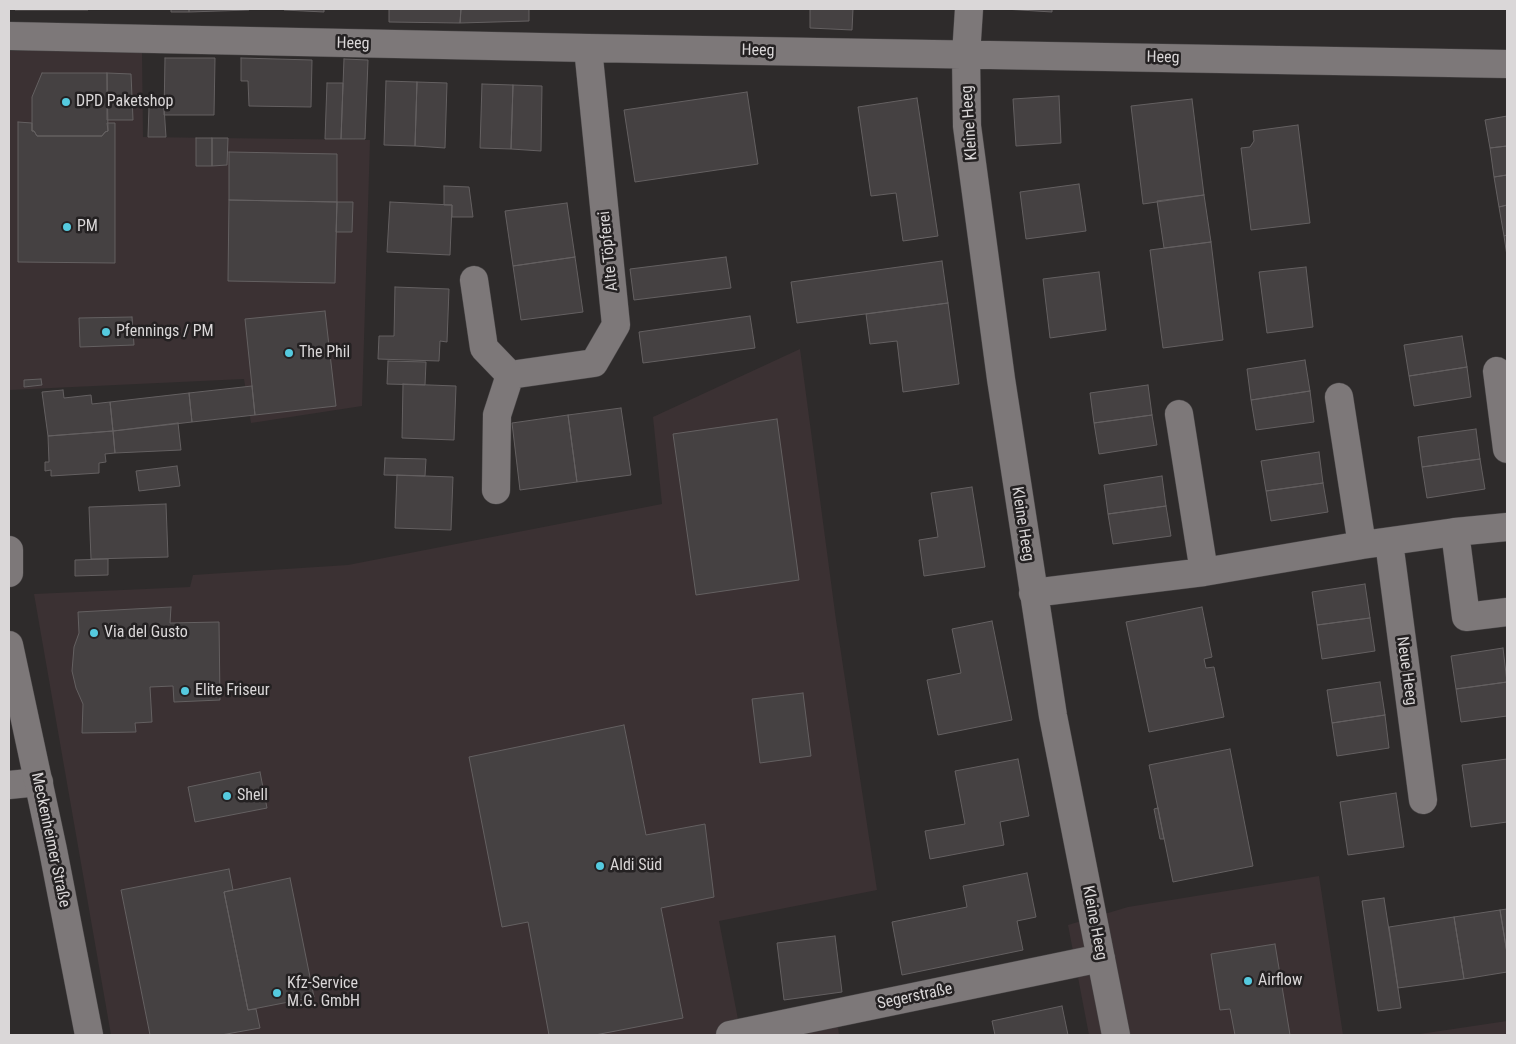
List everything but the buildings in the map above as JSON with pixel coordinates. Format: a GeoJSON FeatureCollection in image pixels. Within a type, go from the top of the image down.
{"type":"FeatureCollection","features":[{"type":"Feature","properties":{"kind":"street","name":"Kleine Heeg"},"geometry":{"type":"LineString","coordinates":[[969,9],[966,55],[967,126],[1001,379],[1053,716],[1116,1035]]}},
{"type":"Feature","properties":{"kind":"street","name":"Heeg"},"geometry":{"type":"LineString","coordinates":[[9,36],[1507,64]]}},
{"type":"Feature","properties":{"kind":"street","name":"Alte Töpferei"},"geometry":{"type":"LineString","coordinates":[[510,375],[594,363],[616,325],[588,48]]}},
{"type":"Feature","properties":{"kind":"street"},"geometry":{"type":"LineString","coordinates":[[474,280],[484,348],[510,375],[497,416],[496,490]]}},
{"type":"Feature","properties":{"kind":"street"},"geometry":{"type":"LineString","coordinates":[[1497,371],[1507,449]]}},
{"type":"Feature","properties":{"kind":"street"},"geometry":{"type":"LineString","coordinates":[[1339,397],[1362,545]]}},
{"type":"Feature","properties":{"kind":"street"},"geometry":{"type":"LineString","coordinates":[[1178,414],[1204,572]]}},
{"type":"Feature","properties":{"kind":"street"},"geometry":{"type":"LineString","coordinates":[[1033,593],[1204,572],[1362,545],[1507,527]]}},
{"type":"Feature","properties":{"kind":"street"},"geometry":{"type":"LineString","coordinates":[[1455,532],[1466,618],[1507,612]]}},
{"type":"Feature","properties":{"kind":"street","name":"Neue Heeg"},"geometry":{"type":"LineString","coordinates":[[1389,542],[1423,800]]}},
{"type":"Feature","properties":{"kind":"street"},"geometry":{"type":"LineString","coordinates":[[9,550],[9,573]]}},
{"type":"Feature","properties":{"kind":"street","name":"Meckenheimer Straße"},"geometry":{"type":"LineString","coordinates":[[9,645],[39,782],[89,1035]]}},
{"type":"Feature","properties":{"kind":"street"},"geometry":{"type":"LineString","coordinates":[[9,785],[39,782]]}},
{"type":"Feature","properties":{"kind":"street","name":"Segerstraße"},"geometry":{"type":"LineString","coordinates":[[730,1035],[1101,958]]}},
{"type":"Feature","properties":{"kind":"shaded area"},"geometry":{"type":"Polygon","coordinates":[[[9,51],[142,51],[143,137],[370,140],[362,406],[251,423],[244,379],[9,390],[9,51]]]}},
{"type":"Feature","properties":{"kind":"shaded area"},"geometry":{"type":"Polygon","coordinates":[[[800,349],[836,620],[877,890],[719,921],[741,1035],[111,1035],[34,594],[190,587],[193,575],[348,565],[662,504],[653,417],[800,349]]]}},
{"type":"Feature","properties":{"kind":"shaded area"},"geometry":{"type":"Polygon","coordinates":[[[1319,876],[1343,1035],[1089,1035],[1068,925],[1128,907],[1319,876]]]}},
{"type":"Feature","properties":{"kind":"shaded area"},"geometry":{"type":"Polygon","coordinates":[[[1507,1021],[1507,1035],[1413,1035],[1507,1021]]]}},
{"type":"Feature","properties":{"kind":"shaded area"},"geometry":{"type":"Polygon","coordinates":[[[838,1027],[839,1035],[788,1035],[838,1027]]]}},
{"type":"Feature","properties":{"kind":"place","name":"DPD Paketshop"},"geometry":{"type":"Point","coordinates":[66,102]}},
{"type":"Feature","properties":{"kind":"place","name":"PM"},"geometry":{"type":"Point","coordinates":[67,227]}},
{"type":"Feature","properties":{"kind":"place","name":"Pfennings / PM"},"geometry":{"type":"Point","coordinates":[106,332]}},
{"type":"Feature","properties":{"kind":"place","name":"The Phil"},"geometry":{"type":"Point","coordinates":[289,353]}},
{"type":"Feature","properties":{"kind":"place","name":"Via del Gusto"},"geometry":{"type":"Point","coordinates":[94,633]}},
{"type":"Feature","properties":{"kind":"place","name":"Elite Friseur"},"geometry":{"type":"Point","coordinates":[185,691]}},
{"type":"Feature","properties":{"kind":"place","name":"Shell"},"geometry":{"type":"Point","coordinates":[227,796]}},
{"type":"Feature","properties":{"kind":"place","name":"Aldi Süd"},"geometry":{"type":"Point","coordinates":[600,866]}},
{"type":"Feature","properties":{"kind":"place","name":"Airflow"},"geometry":{"type":"Point","coordinates":[1248,981]}},
{"type":"Feature","properties":{"kind":"place","name":"Kfz-Service M.G. GmbH"},"geometry":{"type":"Point","coordinates":[277,993]}}]}
